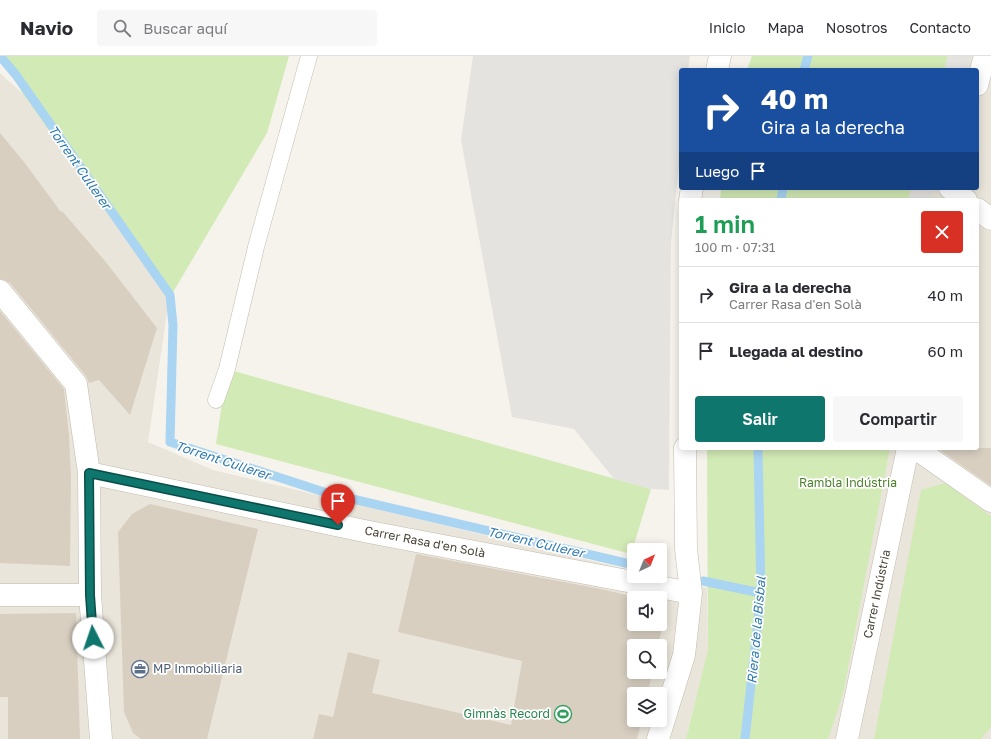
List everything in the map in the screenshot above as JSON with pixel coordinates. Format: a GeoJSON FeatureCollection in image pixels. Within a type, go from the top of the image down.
{"type":"FeatureCollection","features":[{"type":"Feature","properties":{"kind":"street"},"geometry":{"type":"LineString","coordinates":[[717,68],[720,56]]}},
{"type":"Feature","properties":{"kind":"street"},"geometry":{"type":"LineString","coordinates":[[979,79],[986,56]]}},
{"type":"Feature","properties":{"kind":"street"},"geometry":{"type":"LineString","coordinates":[[952,190],[963,198]]}},
{"type":"Feature","properties":{"kind":"street"},"geometry":{"type":"LineString","coordinates":[[979,210],[991,219]]}},
{"type":"Feature","properties":{"kind":"street"},"geometry":{"type":"LineString","coordinates":[[0,291],[76,384],[89,473],[90,595],[101,739]]}},
{"type":"Feature","properties":{"kind":"street"},"geometry":{"type":"LineString","coordinates":[[658,739],[684,655],[690,593],[686,549],[685,450]]}},
{"type":"Feature","properties":{"kind":"street","name":"Carrer Indústria"},"geometry":{"type":"LineString","coordinates":[[847,739],[908,450]]}},
{"type":"Feature","properties":{"kind":"street"},"geometry":{"type":"LineString","coordinates":[[918,450],[991,501]]}},
{"type":"Feature","properties":{"kind":"street","name":"Carrer Rasa d'en Solà"},"geometry":{"type":"LineString","coordinates":[[89,473],[369,532],[690,593]]}},
{"type":"Feature","properties":{"kind":"street"},"geometry":{"type":"LineString","coordinates":[[0,595],[90,595]]}},
{"type":"Feature","properties":{"kind":"lane"},"geometry":{"type":"LineString","coordinates":[[216,400],[226,369],[256,247],[309,56]]}},
{"type":"Feature","properties":{"kind":"shaded area"},"geometry":{"type":"Polygon","coordinates":[[[473,56],[690,56],[688,68],[679,68],[679,165],[671,243],[669,490],[651,489],[614,479],[574,429],[512,417],[461,140],[473,56]]]}},
{"type":"Feature","properties":{"kind":"shaded area"},"geometry":{"type":"Polygon","coordinates":[[[863,56],[991,56],[991,739],[786,739],[817,450],[979,450],[979,198],[846,198],[848,190],[979,190],[979,68],[862,68],[863,56]]]}},
{"type":"Feature","properties":{"kind":"shaded area"},"geometry":{"type":"Polygon","coordinates":[[[948,56],[971,56],[968,68],[945,68],[948,56]]]}},
{"type":"Feature","properties":{"kind":"shaded area"},"geometry":{"type":"Polygon","coordinates":[[[0,73],[23,94],[169,299],[148,442],[213,470],[627,569],[627,583],[667,583],[667,578],[707,588],[708,649],[686,739],[0,739],[0,73]]]}},
{"type":"Feature","properties":{"kind":"shaded area"},"geometry":{"type":"Polygon","coordinates":[[[910,190],[934,190],[932,198],[908,198],[910,190]]]}},
{"type":"Feature","properties":{"kind":"green space"},"geometry":{"type":"Polygon","coordinates":[[[1,56],[289,56],[267,133],[169,299],[23,94],[1,56]]]}},
{"type":"Feature","properties":{"kind":"green space"},"geometry":{"type":"Polygon","coordinates":[[[752,56],[948,56],[945,68],[748,68],[752,56]]]}},
{"type":"Feature","properties":{"kind":"green space"},"geometry":{"type":"Polygon","coordinates":[[[721,190],[912,190],[910,198],[720,198],[721,190]]]}},
{"type":"Feature","properties":{"kind":"green space"},"geometry":{"type":"Polygon","coordinates":[[[227,369],[651,489],[634,543],[627,543],[627,553],[216,444],[227,369]]]}},
{"type":"Feature","properties":{"kind":"green space","name":"Rambla Indústria"},"geometry":{"type":"Polygon","coordinates":[[[707,450],[890,450],[843,694],[828,739],[686,739],[708,649],[707,450]]]}},
{"type":"Feature","properties":{"kind":"green space"},"geometry":{"type":"Polygon","coordinates":[[[945,483],[991,516],[991,727],[981,739],[874,739],[921,490],[945,483]]]}},
{"type":"Feature","properties":{"kind":"building"},"geometry":{"type":"Polygon","coordinates":[[[0,133],[24,162],[61,212],[62,211],[105,261],[157,328],[130,415],[99,380],[89,383],[86,376],[10,283],[0,279],[0,133]]]}},
{"type":"Feature","properties":{"kind":"building"},"geometry":{"type":"Polygon","coordinates":[[[0,311],[64,389],[69,435],[71,477],[70,566],[0,563],[0,311]]]}},
{"type":"Feature","properties":{"kind":"building"},"geometry":{"type":"Polygon","coordinates":[[[979,448],[991,448],[991,486],[940,450],[979,450],[979,448]]]}},
{"type":"Feature","properties":{"kind":"building"},"geometry":{"type":"Polygon","coordinates":[[[150,504],[258,529],[207,739],[141,739],[133,733],[124,712],[118,532],[132,514],[150,504]]]}},
{"type":"Feature","properties":{"kind":"building"},"geometry":{"type":"Polygon","coordinates":[[[416,554],[627,595],[627,631],[661,631],[659,639],[627,639],[627,679],[651,679],[649,687],[627,687],[627,727],[640,727],[637,739],[313,739],[319,714],[333,717],[348,652],[380,660],[372,693],[511,725],[522,661],[398,632],[416,554]]]}},
{"type":"Feature","properties":{"kind":"building"},"geometry":{"type":"Polygon","coordinates":[[[76,613],[80,739],[8,739],[8,697],[0,697],[0,614],[76,613]]]}},
{"type":"Feature","properties":{"kind":"waterway","name":"Torrent Cullerer"},"geometry":{"type":"LineString","coordinates":[[0,56],[16,75],[170,295],[173,325],[170,442],[327,493],[627,563]]}},
{"type":"Feature","properties":{"kind":"waterway","name":"Riera de la Bisbal"},"geometry":{"type":"LineString","coordinates":[[805,68],[808,56]]}},
{"type":"Feature","properties":{"kind":"waterway","name":"Riera de la Bisbal"},"geometry":{"type":"LineString","coordinates":[[781,198],[783,190]]}},
{"type":"Feature","properties":{"kind":"waterway","name":"Torrent Cullerer"},"geometry":{"type":"LineString","coordinates":[[745,739],[761,593],[758,450]]}},
{"type":"Feature","properties":{"kind":"waterway","name":"Torrent Cullerer"},"geometry":{"type":"LineString","coordinates":[[703,581],[761,593]]}},
{"type":"Feature","properties":{"kind":"place","name":"MP Inmobiliaria"},"geometry":{"type":"Point","coordinates":[140,669]}},
{"type":"Feature","properties":{"kind":"place","name":"Gimnàs Record"},"geometry":{"type":"Point","coordinates":[563,714]}},
{"type":"Feature","properties":{"kind":"route"},"geometry":{"type":"LineString","coordinates":[[93,638],[90,595],[89,473],[338,525]]}}]}
